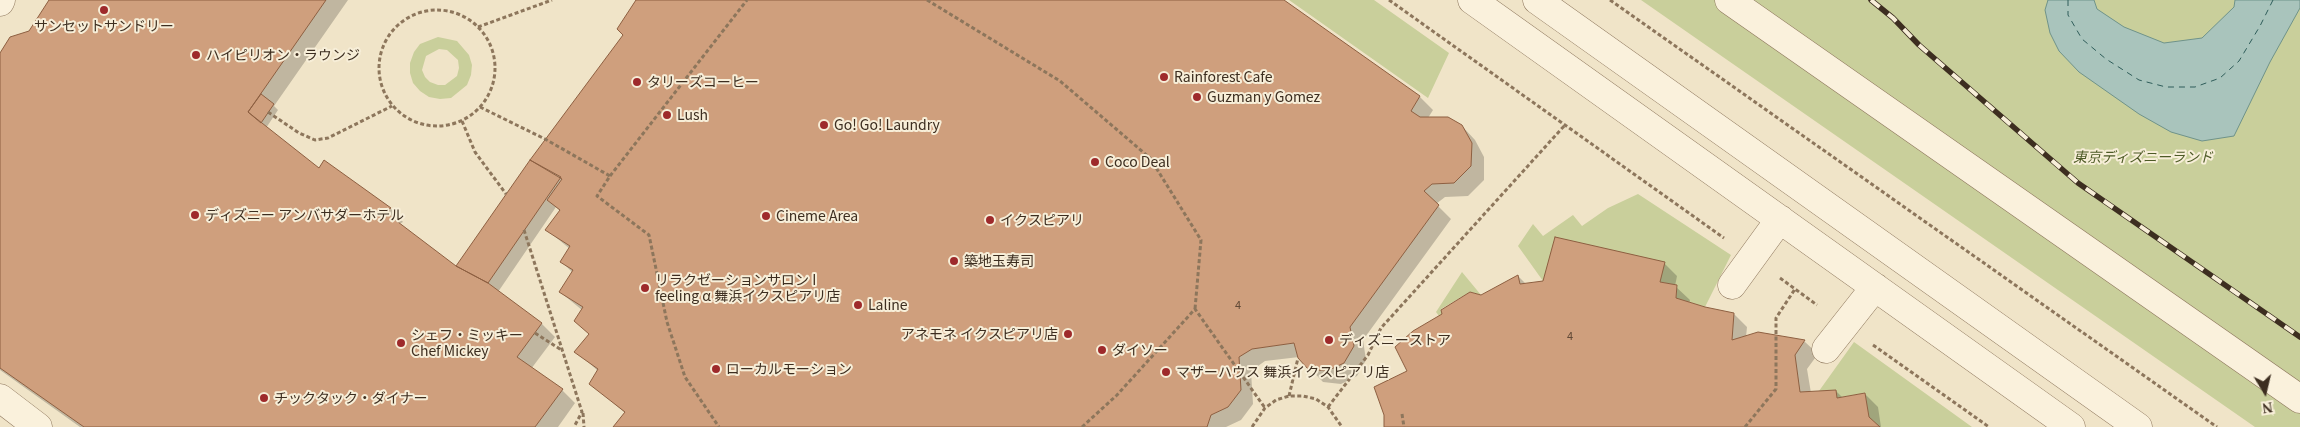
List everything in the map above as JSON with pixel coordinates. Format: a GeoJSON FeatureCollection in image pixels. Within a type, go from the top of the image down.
{"type":"FeatureCollection","features":[{"type":"Feature","properties":{"kind":"street"},"geometry":{"type":"LineString","coordinates":[[1472,0],[2071,427]]}},
{"type":"Feature","properties":{"kind":"street"},"geometry":{"type":"LineString","coordinates":[[1537,0],[2138,427]]}},
{"type":"Feature","properties":{"kind":"street"},"geometry":{"type":"LineString","coordinates":[[1740,4],[2300,399]]}},
{"type":"Feature","properties":{"kind":"street"},"geometry":{"type":"LineString","coordinates":[[1732,285],[1780,220]]}},
{"type":"Feature","properties":{"kind":"street"},"geometry":{"type":"LineString","coordinates":[[1826,349],[1875,287]]}},
{"type":"Feature","properties":{"kind":"street"},"geometry":{"type":"LineString","coordinates":[[0,398],[38,427]]}},
{"type":"Feature","properties":{"kind":"path"},"geometry":{"type":"LineString","coordinates":[[478,27],[552,0]]}},
{"type":"Feature","properties":{"kind":"path"},"geometry":{"type":"LineString","coordinates":[[719,427],[686,377],[667,322],[649,235],[597,196],[610,176],[747,0]]}},
{"type":"Feature","properties":{"kind":"path"},"geometry":{"type":"LineString","coordinates":[[927,0],[1060,81],[1150,158],[1201,240],[1195,309],[1117,395],[1082,427]]}},
{"type":"Feature","properties":{"kind":"path"},"geometry":{"type":"LineString","coordinates":[[1389,0],[1989,427]]}},
{"type":"Feature","properties":{"kind":"path"},"geometry":{"type":"LineString","coordinates":[[1610,0],[2216,427]]}},
{"type":"Feature","properties":{"kind":"path"},"geometry":{"type":"LineString","coordinates":[[443,10],[462,15],[478,27],[489,41],[495,60],[495,78],[489,96],[480,107],[462,121],[444,126],[425,125],[407,118],[392,106],[383,89],[379,70],[382,50],[391,33],[398,26],[405,20],[423,12],[443,10]]}},
{"type":"Feature","properties":{"kind":"path"},"geometry":{"type":"LineString","coordinates":[[268,112],[299,133],[315,140],[328,138],[392,106]]}},
{"type":"Feature","properties":{"kind":"path"},"geometry":{"type":"LineString","coordinates":[[480,107],[545,139],[610,176]]}},
{"type":"Feature","properties":{"kind":"path"},"geometry":{"type":"LineString","coordinates":[[462,121],[475,152],[506,194]]}},
{"type":"Feature","properties":{"kind":"path"},"geometry":{"type":"LineString","coordinates":[[1328,407],[1368,356],[1381,328],[1565,125]]}},
{"type":"Feature","properties":{"kind":"path"},"geometry":{"type":"LineString","coordinates":[[386,211],[396,212]]}},
{"type":"Feature","properties":{"kind":"path"},"geometry":{"type":"LineString","coordinates":[[524,230],[582,412],[584,427]]}},
{"type":"Feature","properties":{"kind":"path"},"geometry":{"type":"LineString","coordinates":[[1744,427],[1776,389],[1776,318],[1795,289]]}},
{"type":"Feature","properties":{"kind":"path"},"geometry":{"type":"LineString","coordinates":[[1195,309],[1265,408]]}},
{"type":"Feature","properties":{"kind":"path"},"geometry":{"type":"LineString","coordinates":[[535,333],[563,351]]}},
{"type":"Feature","properties":{"kind":"path"},"geometry":{"type":"LineString","coordinates":[[1289,396],[1298,358]]}},
{"type":"Feature","properties":{"kind":"path"},"geometry":{"type":"LineString","coordinates":[[1252,427],[1265,408],[1276,400],[1289,396],[1303,396],[1316,399],[1328,407],[1342,427]]}},
{"type":"Feature","properties":{"kind":"path"},"geometry":{"type":"LineString","coordinates":[[574,427],[582,412]]}},
{"type":"Feature","properties":{"kind":"path"},"geometry":{"type":"LineString","coordinates":[[1402,414],[1404,427]]}},
{"type":"Feature","properties":{"kind":"green space"},"geometry":{"type":"Polygon","coordinates":[[[1289,0],[1374,0],[1449,53],[1428,98],[1289,0]]]}},
{"type":"Feature","properties":{"kind":"green space","name":"東京ディズニーランド"},"geometry":{"type":"Polygon","coordinates":[[[1641,0],[2300,0],[2300,427],[2255,427],[1641,0]]]}},
{"type":"Feature","properties":{"kind":"green space"},"geometry":{"type":"Polygon","coordinates":[[[438,37],[457,41],[469,55],[472,65],[467,85],[451,98],[429,97],[420,91],[413,83],[410,63],[414,52],[420,44],[438,37]],[[439,49],[426,56],[422,70],[430,82],[445,85],[457,76],[458,60],[447,50],[439,49]]]}},
{"type":"Feature","properties":{"kind":"green space"},"geometry":{"type":"Polygon","coordinates":[[[1638,194],[1731,255],[1705,307],[1676,298],[1677,285],[1660,282],[1664,263],[1543,281],[1518,246],[1533,224],[1543,236],[1573,215],[1582,226],[1608,208],[1638,194]]]}},
{"type":"Feature","properties":{"kind":"green space"},"geometry":{"type":"Polygon","coordinates":[[[1462,272],[1481,295],[1470,292],[1441,309],[1442,314],[1439,316],[1436,312],[1462,272]]]}},
{"type":"Feature","properties":{"kind":"green space"},"geometry":{"type":"Polygon","coordinates":[[[1854,342],[1972,427],[1880,427],[1869,417],[1865,393],[1837,398],[1836,390],[1819,391],[1854,342]]]}},
{"type":"Feature","properties":{"kind":"water"},"geometry":{"type":"Polygon","coordinates":[[[2048,0],[2094,0],[2097,9],[2124,27],[2164,43],[2202,38],[2234,7],[2235,0],[2300,0],[2300,8],[2270,62],[2234,136],[2202,141],[2171,132],[2139,114],[2079,72],[2059,51],[2050,33],[2045,10],[2048,0]]]}},
{"type":"Feature","properties":{"kind":"building","name":"ディズニー アンバサダーホテル"},"geometry":{"type":"Polygon","coordinates":[[[49,0],[326,0],[248,112],[319,168],[324,160],[391,208],[386,211],[394,219],[456,266],[488,283],[542,323],[517,357],[563,389],[535,427],[84,427],[0,368],[0,53],[10,37],[29,31],[49,0]]]}},
{"type":"Feature","properties":{"kind":"building","name":"イクスピアリ"},"geometry":{"type":"Polygon","coordinates":[[[636,0],[1284,0],[1420,96],[1411,111],[1420,117],[1448,117],[1462,125],[1472,143],[1471,166],[1454,183],[1432,184],[1424,191],[1439,205],[1350,327],[1354,346],[1344,363],[1327,371],[1308,369],[1298,358],[1294,343],[1252,349],[1239,357],[1241,390],[1228,407],[1211,415],[1207,427],[613,427],[625,412],[589,384],[598,369],[574,352],[589,334],[574,321],[583,307],[559,292],[573,270],[560,262],[570,246],[545,230],[560,210],[547,200],[562,179],[530,160],[623,35],[617,29],[636,0]]]}},
{"type":"Feature","properties":{"kind":"building"},"geometry":{"type":"Polygon","coordinates":[[[261,94],[274,104],[261,123],[248,112],[261,94]]]}},
{"type":"Feature","properties":{"kind":"building"},"geometry":{"type":"Polygon","coordinates":[[[530,160],[561,177],[488,283],[456,266],[530,160]]]}},
{"type":"Feature","properties":{"kind":"building"},"geometry":{"type":"Polygon","coordinates":[[[1555,237],[1665,262],[1660,282],[1677,285],[1676,298],[1734,313],[1732,340],[1758,332],[1805,340],[1795,355],[1800,392],[1836,390],[1837,398],[1865,393],[1869,417],[1880,427],[1384,427],[1384,415],[1374,387],[1407,371],[1395,347],[1413,331],[1442,314],[1441,310],[1470,292],[1481,295],[1518,275],[1520,284],[1543,281],[1555,237]]]}},
{"type":"Feature","properties":{"kind":"ferry route"},"geometry":{"type":"LineString","coordinates":[[2068,0],[2068,15],[2082,39],[2106,59],[2139,80],[2166,87],[2195,87],[2220,78],[2239,61],[2273,0]]}},
{"type":"Feature","properties":{"kind":"railway"},"geometry":{"type":"LineString","coordinates":[[1871,0],[1893,18],[1919,45],[2078,183],[2300,337]]}},
{"type":"Feature","properties":{"kind":"place","name":"サンセットサンドリー"},"geometry":{"type":"Point","coordinates":[104,10]}},
{"type":"Feature","properties":{"kind":"place","name":"ハイピリオン・ラウンジ"},"geometry":{"type":"Point","coordinates":[196,55]}},
{"type":"Feature","properties":{"kind":"place","name":"Rainforest Cafe"},"geometry":{"type":"Point","coordinates":[1164,77]}},
{"type":"Feature","properties":{"kind":"place","name":"タリーズコーヒー"},"geometry":{"type":"Point","coordinates":[637,82]}},
{"type":"Feature","properties":{"kind":"place","name":"Guzman y Gomez"},"geometry":{"type":"Point","coordinates":[1197,97]}},
{"type":"Feature","properties":{"kind":"place","name":"Lush"},"geometry":{"type":"Point","coordinates":[667,115]}},
{"type":"Feature","properties":{"kind":"place","name":"Go! Go! Laundry"},"geometry":{"type":"Point","coordinates":[824,125]}},
{"type":"Feature","properties":{"kind":"place","name":"Coco Deal"},"geometry":{"type":"Point","coordinates":[1095,162]}},
{"type":"Feature","properties":{"kind":"place","name":"ディズニー アンバサダーホテル"},"geometry":{"type":"Point","coordinates":[195,215]}},
{"type":"Feature","properties":{"kind":"place","name":"Cineme Area"},"geometry":{"type":"Point","coordinates":[766,216]}},
{"type":"Feature","properties":{"kind":"place","name":"イクスピアリ"},"geometry":{"type":"Point","coordinates":[990,220]}},
{"type":"Feature","properties":{"kind":"place","name":"築地玉寿司"},"geometry":{"type":"Point","coordinates":[954,261]}},
{"type":"Feature","properties":{"kind":"place","name":"リラクゼーションサロン I feeling α 舞浜イクスピアリ店"},"geometry":{"type":"Point","coordinates":[645,288]}},
{"type":"Feature","properties":{"kind":"place","name":"Laline"},"geometry":{"type":"Point","coordinates":[858,305]}},
{"type":"Feature","properties":{"kind":"place","name":"アネモネ イクスピアリ店"},"geometry":{"type":"Point","coordinates":[1068,334]}},
{"type":"Feature","properties":{"kind":"place","name":"ディズニーストア"},"geometry":{"type":"Point","coordinates":[1329,340]}},
{"type":"Feature","properties":{"kind":"place","name":"シェフ・ミッキー Chef Mickey"},"geometry":{"type":"Point","coordinates":[401,343]}},
{"type":"Feature","properties":{"kind":"place","name":"ダイソー"},"geometry":{"type":"Point","coordinates":[1102,350]}},
{"type":"Feature","properties":{"kind":"place","name":"ローカルモーション"},"geometry":{"type":"Point","coordinates":[716,369]}},
{"type":"Feature","properties":{"kind":"place","name":"マザーハウス 舞浜イクスピアリ店"},"geometry":{"type":"Point","coordinates":[1166,372]}},
{"type":"Feature","properties":{"kind":"place","name":"チックタック・ダイナー"},"geometry":{"type":"Point","coordinates":[264,398]}}]}
